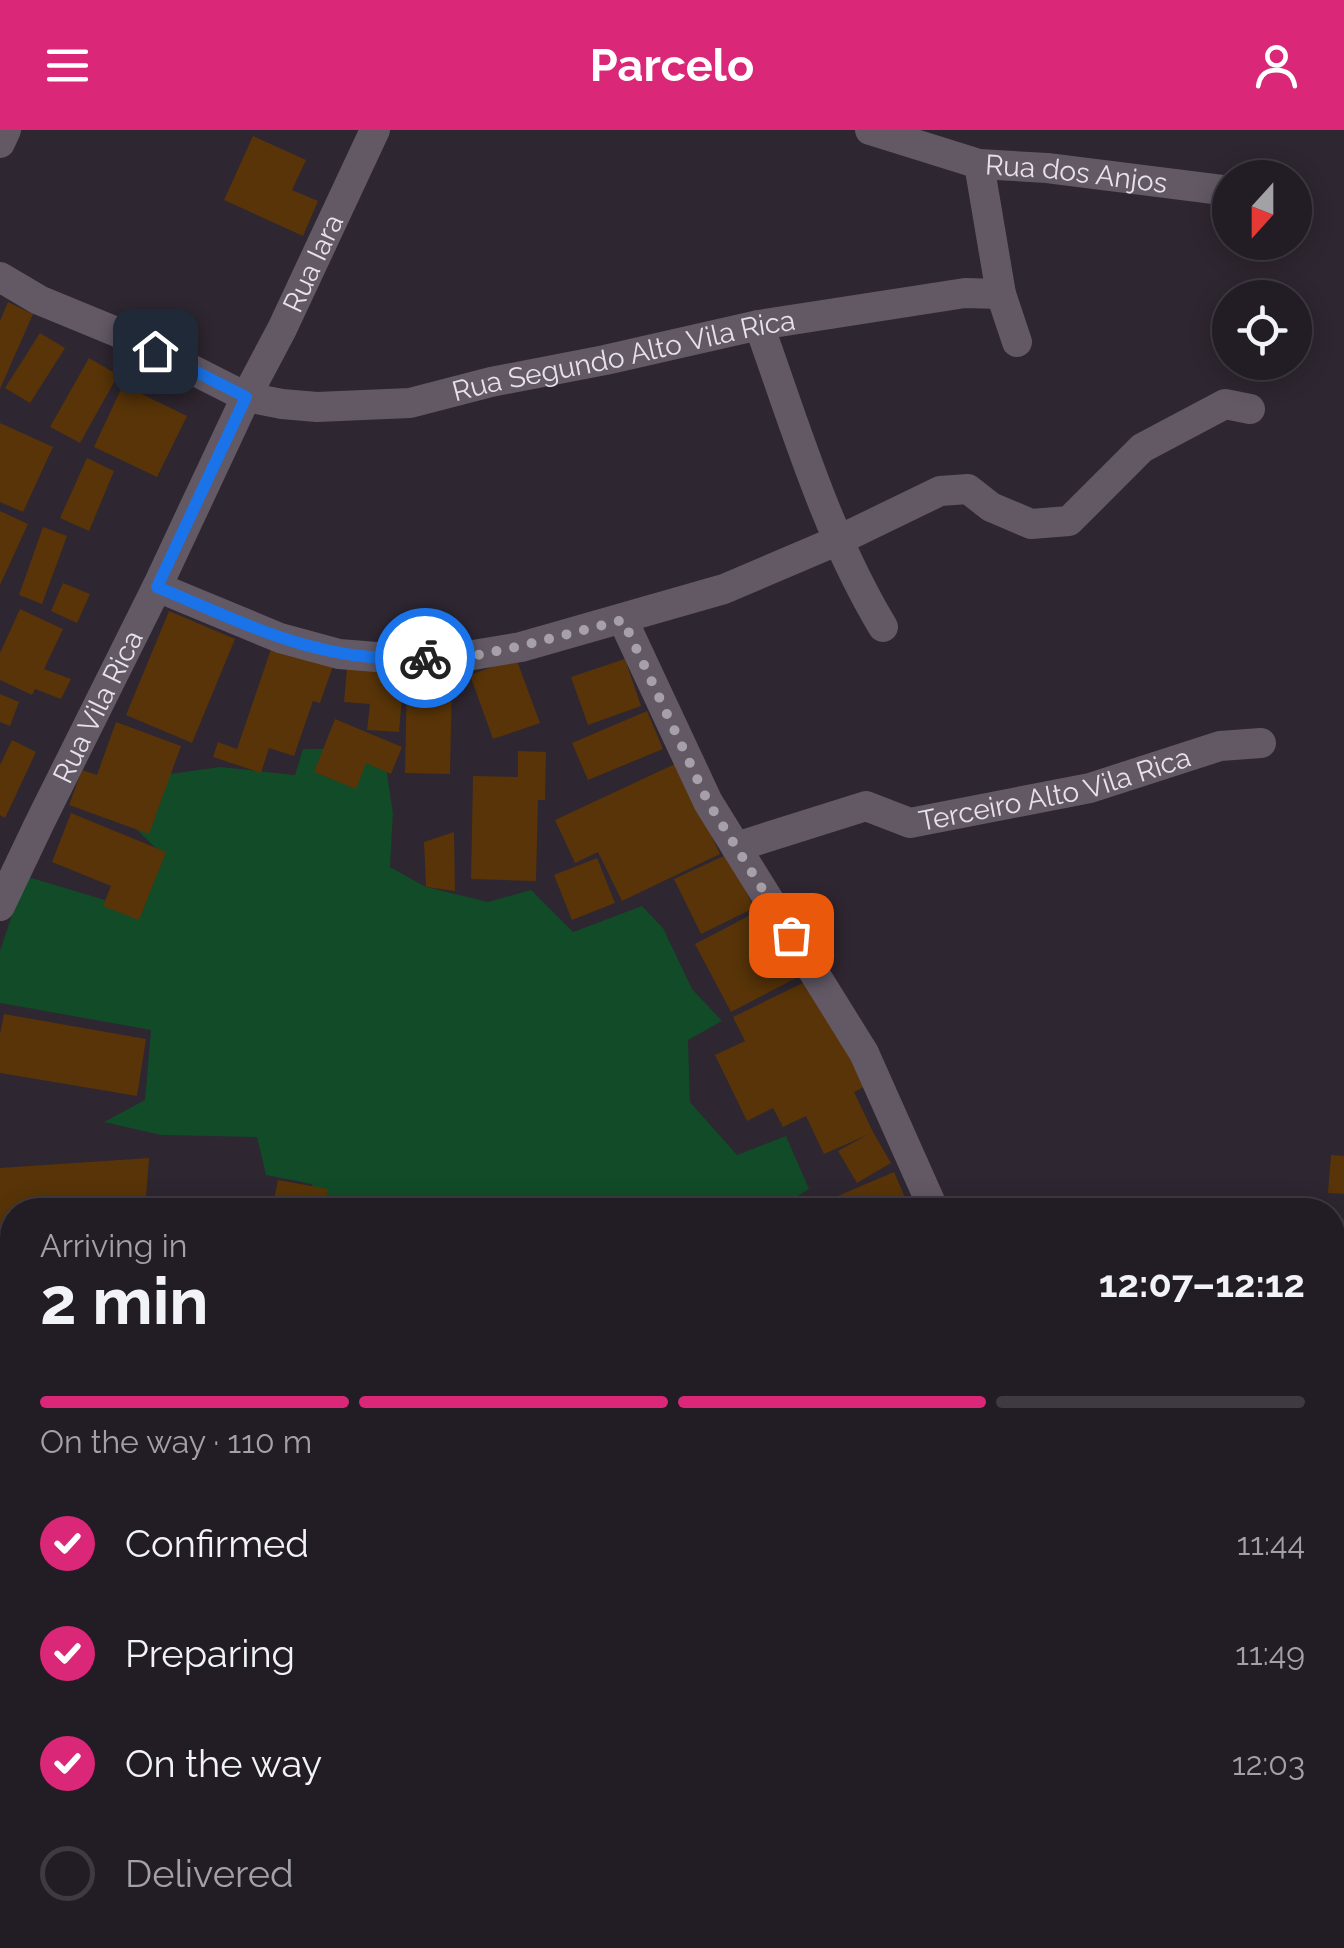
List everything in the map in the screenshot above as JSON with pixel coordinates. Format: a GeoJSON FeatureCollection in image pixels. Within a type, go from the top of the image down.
{"type":"FeatureCollection","features":[{"type":"Feature","properties":{"kind":"street"},"geometry":{"type":"LineString","coordinates":[[0,143],[6,130]]}},
{"type":"Feature","properties":{"kind":"street","name":"Rua Iara"},"geometry":{"type":"LineString","coordinates":[[246,397],[375,130]]}},
{"type":"Feature","properties":{"kind":"street","name":"Rua dos Anjos"},"geometry":{"type":"LineString","coordinates":[[870,130],[979,164],[1046,168],[1212,189]]}},
{"type":"Feature","properties":{"kind":"street"},"geometry":{"type":"LineString","coordinates":[[979,164],[1000,294],[1018,342]]}},
{"type":"Feature","properties":{"kind":"street","name":"Rua Segundo Alto Vila Rica"},"geometry":{"type":"LineString","coordinates":[[0,277],[40,300],[124,336],[246,397],[316,407],[410,403],[759,324],[964,292],[1000,294]]}},
{"type":"Feature","properties":{"kind":"street"},"geometry":{"type":"LineString","coordinates":[[759,324],[839,540],[883,626]]}},
{"type":"Feature","properties":{"kind":"street","name":"Rua Vila Rica"},"geometry":{"type":"LineString","coordinates":[[0,906],[246,397]]}},
{"type":"Feature","properties":{"kind":"street"},"geometry":{"type":"LineString","coordinates":[[157,587],[280,638],[339,654],[401,660],[473,656],[623,620],[724,590],[940,491],[968,490],[991,507],[1031,524],[1069,522],[1142,448],[1225,404],[1250,408]]}},
{"type":"Feature","properties":{"kind":"street"},"geometry":{"type":"LineString","coordinates":[[623,620],[708,802],[864,1054],[929,1198]]}},
{"type":"Feature","properties":{"kind":"street","name":"Terceiro Alto Vila Rica"},"geometry":{"type":"LineString","coordinates":[[736,847],[866,806],[910,823],[1090,788],[1220,746],[1261,743]]}},
{"type":"Feature","properties":{"kind":"green space"},"geometry":{"type":"Polygon","coordinates":[[[383,748],[393,813],[390,867],[426,887],[488,902],[531,890],[573,932],[642,906],[663,928],[692,989],[722,1021],[688,1040],[690,1102],[737,1155],[786,1136],[809,1189],[794,1198],[313,1198],[312,1184],[266,1175],[257,1137],[161,1135],[104,1122],[145,1100],[151,1030],[0,1003],[0,951],[25,876],[135,909],[160,852],[135,828],[170,774],[220,767],[295,775],[303,749],[383,748]]]}},
{"type":"Feature","properties":{"kind":"building"},"geometry":{"type":"Polygon","coordinates":[[[253,136],[306,160],[292,190],[318,201],[303,236],[224,200],[253,136]]]}},
{"type":"Feature","properties":{"kind":"building"},"geometry":{"type":"Polygon","coordinates":[[[8,302],[33,314],[0,389],[0,321],[8,302]]]}},
{"type":"Feature","properties":{"kind":"building"},"geometry":{"type":"Polygon","coordinates":[[[40,333],[65,348],[30,403],[5,388],[40,333]]]}},
{"type":"Feature","properties":{"kind":"building"},"geometry":{"type":"Polygon","coordinates":[[[89,358],[118,375],[80,443],[50,427],[89,358]]]}},
{"type":"Feature","properties":{"kind":"building"},"geometry":{"type":"Polygon","coordinates":[[[123,385],[187,416],[157,477],[94,447],[123,385]]]}},
{"type":"Feature","properties":{"kind":"building"},"geometry":{"type":"Polygon","coordinates":[[[0,423],[53,447],[23,512],[0,502],[0,423]]]}},
{"type":"Feature","properties":{"kind":"building"},"geometry":{"type":"Polygon","coordinates":[[[87,458],[114,471],[89,531],[60,518],[87,458]]]}},
{"type":"Feature","properties":{"kind":"building"},"geometry":{"type":"Polygon","coordinates":[[[0,511],[28,524],[0,585],[0,511]]]}},
{"type":"Feature","properties":{"kind":"building"},"geometry":{"type":"Polygon","coordinates":[[[43,527],[67,536],[42,604],[19,595],[43,527]]]}},
{"type":"Feature","properties":{"kind":"building"},"geometry":{"type":"Polygon","coordinates":[[[63,583],[90,594],[77,623],[51,611],[63,583]]]}},
{"type":"Feature","properties":{"kind":"building"},"geometry":{"type":"Polygon","coordinates":[[[20,609],[63,629],[44,669],[71,679],[61,699],[35,689],[32,695],[0,680],[0,653],[20,609]]]}},
{"type":"Feature","properties":{"kind":"building"},"geometry":{"type":"Polygon","coordinates":[[[169,611],[235,639],[192,743],[126,715],[169,611]]]}},
{"type":"Feature","properties":{"kind":"building"},"geometry":{"type":"Polygon","coordinates":[[[272,646],[333,666],[320,703],[313,701],[294,756],[269,748],[261,773],[213,757],[218,742],[237,749],[272,646]]]}},
{"type":"Feature","properties":{"kind":"building"},"geometry":{"type":"Polygon","coordinates":[[[516,658],[540,723],[493,739],[470,675],[516,658]]]}},
{"type":"Feature","properties":{"kind":"building"},"geometry":{"type":"Polygon","coordinates":[[[625,659],[641,706],[588,725],[571,677],[625,659]]]}},
{"type":"Feature","properties":{"kind":"building"},"geometry":{"type":"Polygon","coordinates":[[[347,668],[404,673],[399,732],[367,730],[370,704],[344,702],[347,668]]]}},
{"type":"Feature","properties":{"kind":"building"},"geometry":{"type":"Polygon","coordinates":[[[407,678],[452,679],[450,774],[405,773],[407,678]]]}},
{"type":"Feature","properties":{"kind":"building"},"geometry":{"type":"Polygon","coordinates":[[[0,694],[19,702],[10,726],[0,722],[0,694]]]}},
{"type":"Feature","properties":{"kind":"building"},"geometry":{"type":"Polygon","coordinates":[[[647,711],[663,749],[588,780],[572,743],[647,711]]]}},
{"type":"Feature","properties":{"kind":"building"},"geometry":{"type":"Polygon","coordinates":[[[335,719],[402,747],[391,774],[366,763],[356,789],[314,772],[335,719]]]}},
{"type":"Feature","properties":{"kind":"building"},"geometry":{"type":"Polygon","coordinates":[[[116,722],[181,746],[149,834],[69,805],[82,770],[97,775],[116,722]]]}},
{"type":"Feature","properties":{"kind":"building"},"geometry":{"type":"Polygon","coordinates":[[[12,740],[36,752],[5,818],[0,815],[0,765],[12,740]]]}},
{"type":"Feature","properties":{"kind":"building"},"geometry":{"type":"Polygon","coordinates":[[[518,751],[546,752],[545,800],[538,800],[536,881],[471,879],[473,776],[518,777],[518,751]]]}},
{"type":"Feature","properties":{"kind":"building"},"geometry":{"type":"Polygon","coordinates":[[[677,763],[720,854],[622,901],[598,852],[575,863],[555,820],[677,763]]]}},
{"type":"Feature","properties":{"kind":"building"},"geometry":{"type":"Polygon","coordinates":[[[71,813],[166,852],[139,920],[103,906],[111,886],[52,862],[71,813]]]}},
{"type":"Feature","properties":{"kind":"building"},"geometry":{"type":"Polygon","coordinates":[[[454,832],[455,891],[426,887],[424,842],[454,832]]]}},
{"type":"Feature","properties":{"kind":"building"},"geometry":{"type":"Polygon","coordinates":[[[728,854],[754,908],[701,934],[674,879],[728,854]]]}},
{"type":"Feature","properties":{"kind":"building"},"geometry":{"type":"Polygon","coordinates":[[[597,858],[615,903],[572,920],[554,875],[597,858]]]}},
{"type":"Feature","properties":{"kind":"building"},"geometry":{"type":"Polygon","coordinates":[[[764,908],[800,976],[731,1012],[695,944],[764,908]]]}},
{"type":"Feature","properties":{"kind":"building"},"geometry":{"type":"Polygon","coordinates":[[[815,977],[868,1085],[854,1092],[891,1163],[857,1183],[838,1151],[867,1135],[824,1154],[806,1116],[783,1127],[773,1108],[747,1121],[715,1055],[745,1041],[733,1017],[815,977]]]}},
{"type":"Feature","properties":{"kind":"building"},"geometry":{"type":"Polygon","coordinates":[[[4,1014],[146,1039],[137,1096],[0,1073],[4,1014]]]}},
{"type":"Feature","properties":{"kind":"building"},"geometry":{"type":"Polygon","coordinates":[[[1331,1155],[1344,1156],[1344,1194],[1328,1193],[1331,1155]]]}},
{"type":"Feature","properties":{"kind":"building"},"geometry":{"type":"Polygon","coordinates":[[[149,1158],[146,1198],[0,1198],[0,1168],[149,1158]]]}},
{"type":"Feature","properties":{"kind":"building"},"geometry":{"type":"Polygon","coordinates":[[[894,1172],[905,1198],[833,1198],[894,1172]]]}},
{"type":"Feature","properties":{"kind":"building"},"geometry":{"type":"Polygon","coordinates":[[[278,1180],[328,1189],[326,1198],[274,1198],[278,1180]]]}},
{"type":"Feature","properties":{"kind":"way so far"},"geometry":{"type":"LineString","coordinates":[[425,658],[473,656],[623,620],[708,802],[791,935]]}},
{"type":"Feature","properties":{"kind":"route"},"geometry":{"type":"LineString","coordinates":[[155,351],[246,397],[157,587],[313,648],[374,658],[425,658]]}}]}
